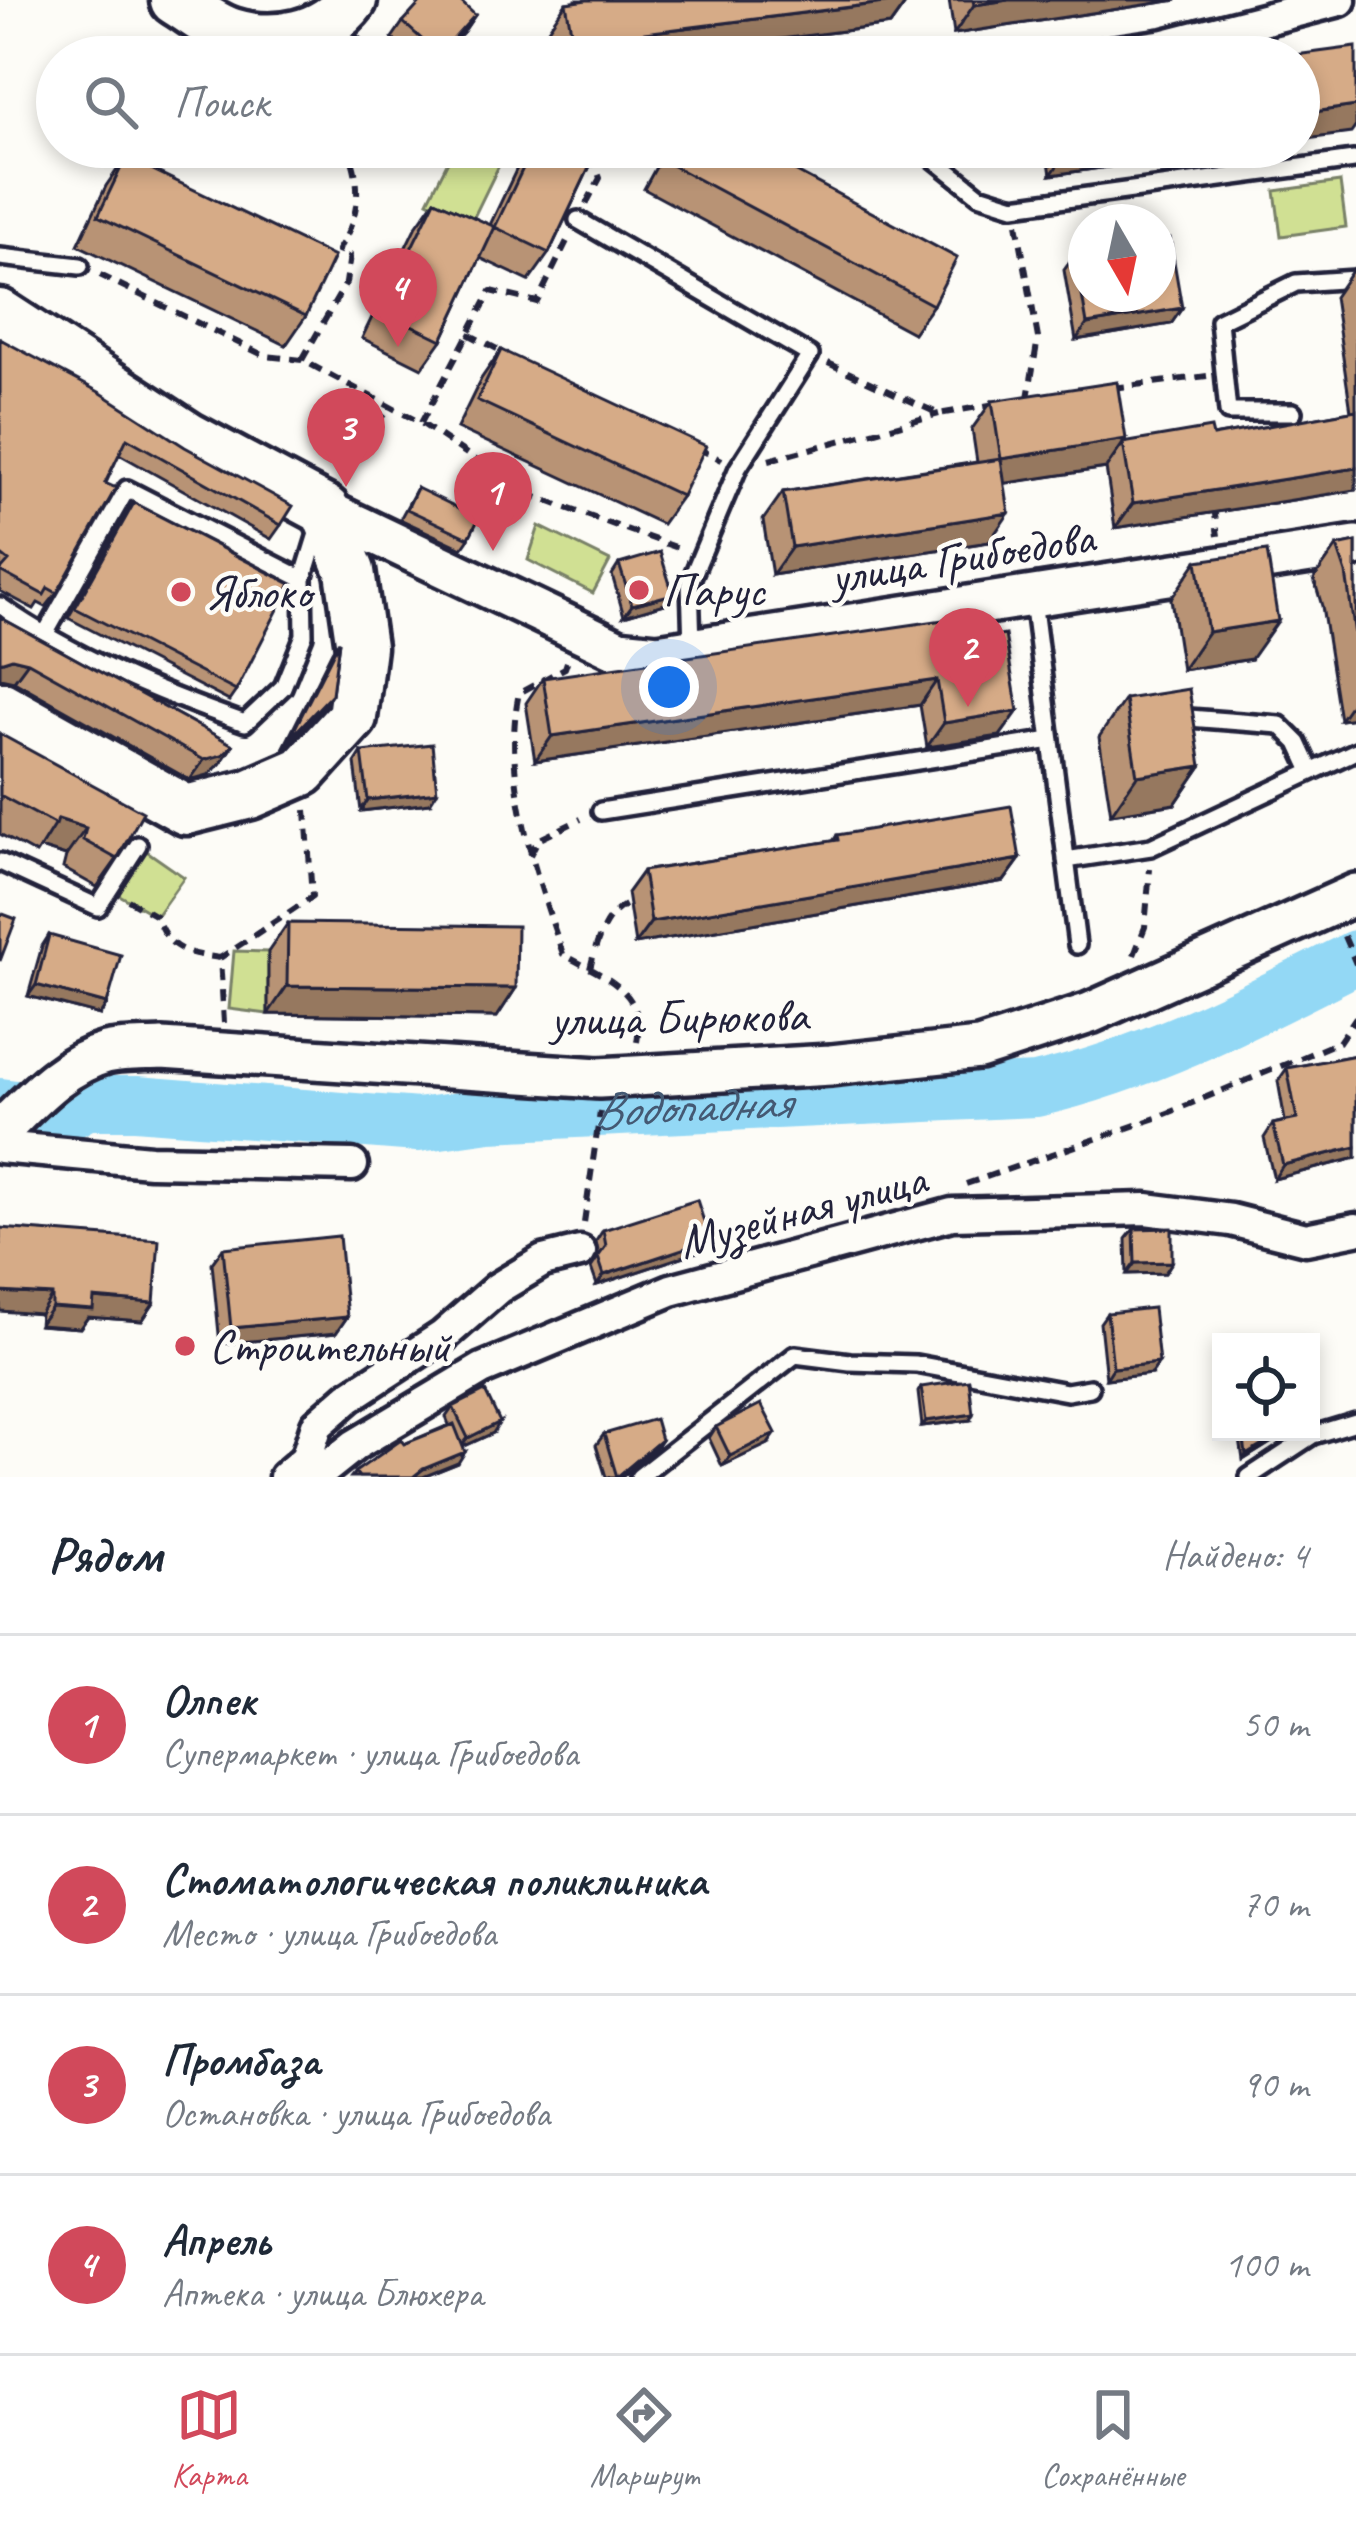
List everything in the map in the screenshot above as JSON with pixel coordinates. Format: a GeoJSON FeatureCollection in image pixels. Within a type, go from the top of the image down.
{"type":"FeatureCollection","features":[{"type":"Feature","properties":{"kind":"main road"},"geometry":{"type":"LineString","coordinates":[[175,0],[229,32],[249,36]]}},
{"type":"Feature","properties":{"kind":"main road"},"geometry":{"type":"LineString","coordinates":[[289,36],[340,19]]}},
{"type":"Feature","properties":{"kind":"main road"},"geometry":{"type":"LineString","coordinates":[[0,314],[190,438],[326,510],[350,571],[362,647],[352,717],[303,771],[250,794],[186,810],[0,706]]}},
{"type":"Feature","properties":{"kind":"street"},"geometry":{"type":"LineString","coordinates":[[1200,36],[1340,0]]}},
{"type":"Feature","properties":{"kind":"street","name":"улица Грибоедова"},"geometry":{"type":"LineString","coordinates":[[326,510],[619,650],[658,653],[1356,546]]}},
{"type":"Feature","properties":{"kind":"street","name":"улица Бирюкова"},"geometry":{"type":"LineString","coordinates":[[0,1131],[49,1084],[84,1061],[109,1052],[162,1049],[599,1078],[831,1065],[979,1049],[1090,1013],[1356,894]]}},
{"type":"Feature","properties":{"kind":"street"},"geometry":{"type":"LineString","coordinates":[[0,1147],[150,1161],[352,1165]]}},
{"type":"Feature","properties":{"kind":"street","name":"Музейная улица"},"geometry":{"type":"LineString","coordinates":[[315,1477],[355,1445],[482,1370],[670,1290],[952,1214],[1146,1209],[1232,1220],[1306,1239],[1356,1229]]}},
{"type":"Feature","properties":{"kind":"street"},"geometry":{"type":"LineString","coordinates":[[285,1477],[306,1459],[317,1424],[349,1397],[443,1336],[498,1288],[543,1261],[580,1252]]}},
{"type":"Feature","properties":{"kind":"lane"},"geometry":{"type":"LineString","coordinates":[[1320,165],[1354,160]]}},
{"type":"Feature","properties":{"kind":"lane"},"geometry":{"type":"LineString","coordinates":[[945,168],[979,195],[1014,206],[1295,168]]}},
{"type":"Feature","properties":{"kind":"lane"},"geometry":{"type":"LineString","coordinates":[[578,220],[810,356],[738,468],[690,582],[692,649]]}},
{"type":"Feature","properties":{"kind":"lane"},"geometry":{"type":"LineString","coordinates":[[0,257],[80,266]]}},
{"type":"Feature","properties":{"kind":"lane"},"geometry":{"type":"LineString","coordinates":[[1293,412],[1228,412],[1219,321],[1296,283],[1356,279]]}},
{"type":"Feature","properties":{"kind":"lane"},"geometry":{"type":"LineString","coordinates":[[44,636],[127,489],[304,579]]}},
{"type":"Feature","properties":{"kind":"lane"},"geometry":{"type":"LineString","coordinates":[[0,606],[44,636],[191,704],[245,723],[283,687],[304,634],[304,579],[310,547],[326,510]]}},
{"type":"Feature","properties":{"kind":"lane"},"geometry":{"type":"LineString","coordinates":[[1032,597],[1077,945]]}},
{"type":"Feature","properties":{"kind":"lane"},"geometry":{"type":"LineString","coordinates":[[1168,716],[1280,725],[1298,743],[1311,771]]}},
{"type":"Feature","properties":{"kind":"lane"},"geometry":{"type":"LineString","coordinates":[[601,811],[1051,740]]}},
{"type":"Feature","properties":{"kind":"lane"},"geometry":{"type":"LineString","coordinates":[[1066,860],[1151,848],[1356,751]]}},
{"type":"Feature","properties":{"kind":"lane"},"geometry":{"type":"LineString","coordinates":[[0,862],[98,907],[138,845]]}},
{"type":"Feature","properties":{"kind":"lane"},"geometry":{"type":"LineString","coordinates":[[639,1477],[795,1355],[916,1364],[1067,1392],[1090,1388]]}},
{"type":"Feature","properties":{"kind":"lane"},"geometry":{"type":"LineString","coordinates":[[1249,1477],[1313,1436],[1356,1422]]}},
{"type":"Feature","properties":{"kind":"path"},"geometry":{"type":"LineString","coordinates":[[302,360],[346,283],[350,255],[338,250],[352,228],[359,202],[352,168]]}},
{"type":"Feature","properties":{"kind":"path"},"geometry":{"type":"LineString","coordinates":[[421,423],[490,291],[537,302],[600,178],[596,168]]}},
{"type":"Feature","properties":{"kind":"path"},"geometry":{"type":"LineString","coordinates":[[1014,206],[1039,338],[1028,398],[1050,396]]}},
{"type":"Feature","properties":{"kind":"path"},"geometry":{"type":"LineString","coordinates":[[80,266],[265,356],[302,360],[421,423],[525,493],[701,557]]}},
{"type":"Feature","properties":{"kind":"path"},"geometry":{"type":"LineString","coordinates":[[468,334],[509,355]]}},
{"type":"Feature","properties":{"kind":"path"},"geometry":{"type":"LineString","coordinates":[[810,356],[939,415]]}},
{"type":"Feature","properties":{"kind":"path"},"geometry":{"type":"LineString","coordinates":[[1095,390],[1208,376],[1208,394]]}},
{"type":"Feature","properties":{"kind":"path"},"geometry":{"type":"LineString","coordinates":[[696,447],[738,468],[939,415],[1006,403]]}},
{"type":"Feature","properties":{"kind":"path"},"geometry":{"type":"LineString","coordinates":[[350,460],[390,407]]}},
{"type":"Feature","properties":{"kind":"path"},"geometry":{"type":"LineString","coordinates":[[1214,505],[1224,569]]}},
{"type":"Feature","properties":{"kind":"path"},"geometry":{"type":"LineString","coordinates":[[581,632],[565,668],[519,693],[512,723],[530,855],[562,954],[624,988],[641,1021],[630,1076]]}},
{"type":"Feature","properties":{"kind":"path"},"geometry":{"type":"LineString","coordinates":[[109,890],[156,916],[164,938],[188,953],[220,958],[312,897],[303,771]]}},
{"type":"Feature","properties":{"kind":"path"},"geometry":{"type":"LineString","coordinates":[[530,855],[538,840],[601,811]]}},
{"type":"Feature","properties":{"kind":"path"},"geometry":{"type":"LineString","coordinates":[[1116,1000],[1145,927],[1151,848]]}},
{"type":"Feature","properties":{"kind":"path"},"geometry":{"type":"LineString","coordinates":[[590,969],[598,937],[618,908],[629,903]]}},
{"type":"Feature","properties":{"kind":"path"},"geometry":{"type":"LineString","coordinates":[[220,958],[224,1053]]}},
{"type":"Feature","properties":{"kind":"path"},"geometry":{"type":"LineString","coordinates":[[952,1214],[968,1180],[1156,1118],[1299,1059],[1339,1042],[1356,1017]]}},
{"type":"Feature","properties":{"kind":"path"},"geometry":{"type":"LineString","coordinates":[[580,1252],[600,1125]]}},
{"type":"Feature","properties":{"kind":"green space"},"geometry":{"type":"Polygon","coordinates":[[[444,168],[498,168],[471,223],[428,201],[444,168]]]}},
{"type":"Feature","properties":{"kind":"green space"},"geometry":{"type":"Polygon","coordinates":[[[1340,182],[1346,227],[1281,236],[1275,191],[1340,182]]]}},
{"type":"Feature","properties":{"kind":"green space"},"geometry":{"type":"Polygon","coordinates":[[[539,526],[610,561],[593,593],[528,560],[539,526]]]}},
{"type":"Feature","properties":{"kind":"green space"},"geometry":{"type":"Polygon","coordinates":[[[138,845],[184,877],[156,916],[109,889],[138,845]]]}},
{"type":"Feature","properties":{"kind":"green space"},"geometry":{"type":"Polygon","coordinates":[[[234,951],[268,952],[268,1014],[229,1009],[234,951]]]}},
{"type":"Feature","properties":{"kind":"building"},"geometry":{"type":"Polygon","coordinates":[[[423,0],[459,0],[475,15],[456,36],[418,36],[403,22],[423,0]]]}},
{"type":"Feature","properties":{"kind":"building"},"geometry":{"type":"Polygon","coordinates":[[[906,0],[621,36],[572,36],[566,3],[906,0]]]}},
{"type":"Feature","properties":{"kind":"building"},"geometry":{"type":"Polygon","coordinates":[[[1356,47],[1356,106],[1320,111],[1320,52],[1356,47]]]}},
{"type":"Feature","properties":{"kind":"building"},"geometry":{"type":"Polygon","coordinates":[[[121,168],[149,168],[334,257],[306,316],[98,216],[121,168]]]}},
{"type":"Feature","properties":{"kind":"building"},"geometry":{"type":"Polygon","coordinates":[[[523,168],[589,168],[549,253],[495,227],[523,168]]]}},
{"type":"Feature","properties":{"kind":"building"},"geometry":{"type":"Polygon","coordinates":[[[677,168],[789,168],[957,258],[933,305],[677,168]]]}},
{"type":"Feature","properties":{"kind":"building"},"geometry":{"type":"Polygon","coordinates":[[[435,200],[495,227],[442,340],[381,310],[435,200]]]}},
{"type":"Feature","properties":{"kind":"building"},"geometry":{"type":"Polygon","coordinates":[[[1176,273],[1182,308],[1176,309],[1176,273]]]}},
{"type":"Feature","properties":{"kind":"building"},"geometry":{"type":"Polygon","coordinates":[[[1085,312],[1158,312],[1087,324],[1085,312]]]}},
{"type":"Feature","properties":{"kind":"building"},"geometry":{"type":"Polygon","coordinates":[[[0,339],[293,506],[281,525],[127,438],[105,483],[116,488],[57,593],[48,588],[44,595],[0,571],[9,561],[0,554],[0,339]]]}},
{"type":"Feature","properties":{"kind":"building"},"geometry":{"type":"Polygon","coordinates":[[[501,350],[706,446],[682,496],[477,400],[501,350]]]}},
{"type":"Feature","properties":{"kind":"building"},"geometry":{"type":"Polygon","coordinates":[[[1117,382],[1126,439],[1001,459],[992,401],[1117,382]]]}},
{"type":"Feature","properties":{"kind":"building"},"geometry":{"type":"Polygon","coordinates":[[[1356,410],[1356,468],[1133,503],[1123,443],[1211,428],[1213,436],[1356,410]]]}},
{"type":"Feature","properties":{"kind":"building"},"geometry":{"type":"Polygon","coordinates":[[[1001,459],[1009,513],[792,547],[783,492],[1001,459]]]}},
{"type":"Feature","properties":{"kind":"building"},"geometry":{"type":"Polygon","coordinates":[[[417,488],[479,518],[469,538],[407,509],[417,488]]]}},
{"type":"Feature","properties":{"kind":"building"},"geometry":{"type":"Polygon","coordinates":[[[134,503],[291,584],[236,691],[75,608],[134,503]]]}},
{"type":"Feature","properties":{"kind":"building"},"geometry":{"type":"Polygon","coordinates":[[[1356,542],[1356,642],[1337,546],[1356,542]]]}},
{"type":"Feature","properties":{"kind":"building"},"geometry":{"type":"Polygon","coordinates":[[[1267,551],[1278,621],[1208,632],[1197,561],[1267,551]]]}},
{"type":"Feature","properties":{"kind":"building","name":"Парус"},"geometry":{"type":"Polygon","coordinates":[[[660,552],[673,594],[632,605],[619,564],[660,552]]]}},
{"type":"Feature","properties":{"kind":"building"},"geometry":{"type":"Polygon","coordinates":[[[0,616],[233,745],[222,755],[204,760],[28,662],[12,658],[0,662],[0,616]]]}},
{"type":"Feature","properties":{"kind":"building"},"geometry":{"type":"Polygon","coordinates":[[[964,617],[967,642],[1005,635],[1018,711],[944,723],[937,680],[552,736],[543,678],[964,617]]]}},
{"type":"Feature","properties":{"kind":"building"},"geometry":{"type":"Polygon","coordinates":[[[339,641],[332,694],[290,738],[339,641]]]}},
{"type":"Feature","properties":{"kind":"building"},"geometry":{"type":"Polygon","coordinates":[[[1189,689],[1201,766],[1137,776],[1125,699],[1189,689]]]}},
{"type":"Feature","properties":{"kind":"building"},"geometry":{"type":"Polygon","coordinates":[[[0,734],[143,812],[117,859],[83,840],[86,828],[58,819],[56,825],[0,795],[0,734]]]}},
{"type":"Feature","properties":{"kind":"building"},"geometry":{"type":"Polygon","coordinates":[[[432,744],[437,792],[368,800],[362,752],[432,744]]]}},
{"type":"Feature","properties":{"kind":"building"},"geometry":{"type":"Polygon","coordinates":[[[1011,806],[1020,859],[651,922],[643,871],[1011,806]]]}},
{"type":"Feature","properties":{"kind":"building"},"geometry":{"type":"Polygon","coordinates":[[[0,913],[16,919],[0,961],[0,913]]]}},
{"type":"Feature","properties":{"kind":"building"},"geometry":{"type":"Polygon","coordinates":[[[288,923],[517,926],[516,988],[287,986],[288,923]]]}},
{"type":"Feature","properties":{"kind":"building"},"geometry":{"type":"Polygon","coordinates":[[[49,935],[121,955],[107,1004],[36,985],[49,935]]]}},
{"type":"Feature","properties":{"kind":"building"},"geometry":{"type":"Polygon","coordinates":[[[1356,1055],[1356,1147],[1283,1165],[1273,1124],[1297,1119],[1287,1068],[1356,1055]]]}},
{"type":"Feature","properties":{"kind":"building"},"geometry":{"type":"Polygon","coordinates":[[[697,1200],[710,1240],[604,1275],[598,1257],[606,1246],[603,1230],[697,1200]]]}},
{"type":"Feature","properties":{"kind":"building"},"geometry":{"type":"Polygon","coordinates":[[[0,1228],[159,1240],[154,1303],[94,1298],[93,1310],[52,1307],[52,1295],[0,1292],[0,1228]]]}},
{"type":"Feature","properties":{"kind":"building"},"geometry":{"type":"Polygon","coordinates":[[[1172,1228],[1172,1262],[1135,1263],[1134,1229],[1172,1228]]]}},
{"type":"Feature","properties":{"kind":"building"},"geometry":{"type":"Polygon","coordinates":[[[339,1236],[347,1317],[231,1328],[223,1248],[339,1236]]]}},
{"type":"Feature","properties":{"kind":"building"},"geometry":{"type":"Polygon","coordinates":[[[1153,1308],[1159,1363],[1113,1368],[1107,1313],[1153,1308]]]}},
{"type":"Feature","properties":{"kind":"building"},"geometry":{"type":"Polygon","coordinates":[[[969,1380],[973,1414],[926,1421],[921,1387],[969,1380]]]}},
{"type":"Feature","properties":{"kind":"building"},"geometry":{"type":"Polygon","coordinates":[[[485,1391],[500,1422],[468,1438],[453,1407],[485,1391]]]}},
{"type":"Feature","properties":{"kind":"building"},"geometry":{"type":"Polygon","coordinates":[[[761,1404],[776,1433],[730,1456],[716,1427],[761,1404]]]}},
{"type":"Feature","properties":{"kind":"building"},"geometry":{"type":"Polygon","coordinates":[[[655,1419],[661,1440],[617,1477],[604,1434],[655,1419]]]}},
{"type":"Feature","properties":{"kind":"building"},"geometry":{"type":"Polygon","coordinates":[[[454,1424],[465,1452],[413,1477],[359,1477],[355,1472],[401,1440],[404,1444],[454,1424]]]}},
{"type":"Feature","properties":{"kind":"building"},"geometry":{"type":"Polygon","coordinates":[[[1244,1441],[1269,1441],[1246,1455],[1244,1441]]]}},
{"type":"Feature","properties":{"kind":"waterway","name":"Водопадная"},"geometry":{"type":"LineString","coordinates":[[0,1105],[66,1114],[86,1103],[136,1103],[418,1125],[489,1115],[1036,1090],[1160,1050],[1356,957]]}},
{"type":"Feature","properties":{"kind":"place","name":"Апрель"},"geometry":{"type":"Point","coordinates":[398,347]}},
{"type":"Feature","properties":{"kind":"place","name":"Промбаза"},"geometry":{"type":"Point","coordinates":[346,487]}},
{"type":"Feature","properties":{"kind":"place","name":"Олпек"},"geometry":{"type":"Point","coordinates":[493,551]}},
{"type":"Feature","properties":{"kind":"place","name":"Парус"},"geometry":{"type":"Point","coordinates":[639,590]}},
{"type":"Feature","properties":{"kind":"place","name":"Яблоко"},"geometry":{"type":"Point","coordinates":[181,592]}},
{"type":"Feature","properties":{"kind":"place","name":"Стоматологическая поликлиника"},"geometry":{"type":"Point","coordinates":[968,707]}},
{"type":"Feature","properties":{"kind":"place","name":"Строительный"},"geometry":{"type":"Point","coordinates":[185,1346]}}]}
